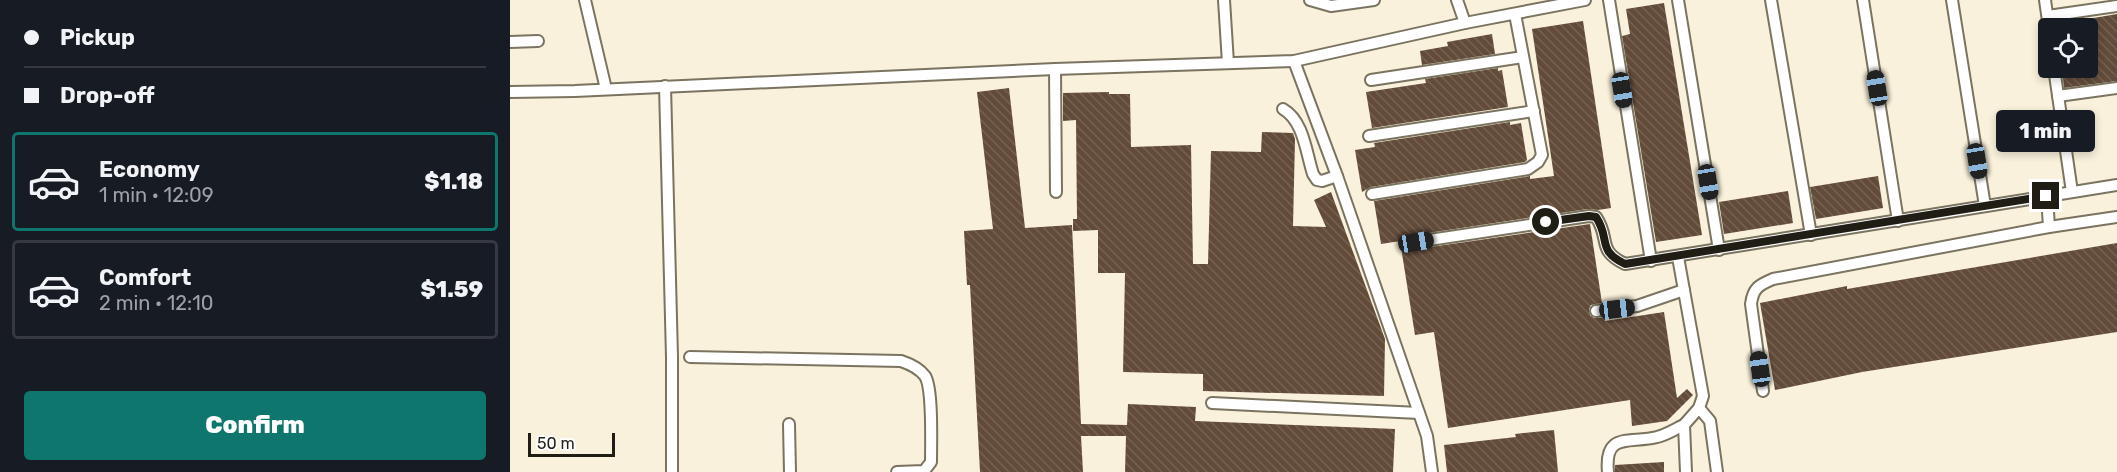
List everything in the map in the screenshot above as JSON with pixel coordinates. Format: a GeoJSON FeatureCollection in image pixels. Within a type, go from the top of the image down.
{"type":"FeatureCollection","features":[{"type":"Feature","properties":{"kind":"street"},"geometry":{"type":"LineString","coordinates":[[585,0],[606,89]]}},
{"type":"Feature","properties":{"kind":"street"},"geometry":{"type":"LineString","coordinates":[[1224,0],[1228,63]]}},
{"type":"Feature","properties":{"kind":"street"},"geometry":{"type":"LineString","coordinates":[[1310,0],[1330,6],[1374,0]]}},
{"type":"Feature","properties":{"kind":"street"},"geometry":{"type":"LineString","coordinates":[[1457,0],[1465,23]]}},
{"type":"Feature","properties":{"kind":"street"},"geometry":{"type":"LineString","coordinates":[[510,92],[1294,61],[1465,23],[1585,0]]}},
{"type":"Feature","properties":{"kind":"street"},"geometry":{"type":"LineString","coordinates":[[1609,0],[1651,261]]}},
{"type":"Feature","properties":{"kind":"street"},"geometry":{"type":"LineString","coordinates":[[1678,0],[1719,250]]}},
{"type":"Feature","properties":{"kind":"street"},"geometry":{"type":"LineString","coordinates":[[1772,0],[1811,235]]}},
{"type":"Feature","properties":{"kind":"street"},"geometry":{"type":"LineString","coordinates":[[1863,0],[1898,221]]}},
{"type":"Feature","properties":{"kind":"street"},"geometry":{"type":"LineString","coordinates":[[1952,0],[1984,206]]}},
{"type":"Feature","properties":{"kind":"street"},"geometry":{"type":"LineString","coordinates":[[2045,0],[2048,16],[2117,6]]}},
{"type":"Feature","properties":{"kind":"street"},"geometry":{"type":"LineString","coordinates":[[1372,194],[1528,169],[1538,162],[1542,155],[1515,14]]}},
{"type":"Feature","properties":{"kind":"street"},"geometry":{"type":"LineString","coordinates":[[510,42],[538,41]]}},
{"type":"Feature","properties":{"kind":"street"},"geometry":{"type":"LineString","coordinates":[[1371,80],[1523,57]]}},
{"type":"Feature","properties":{"kind":"street"},"geometry":{"type":"LineString","coordinates":[[1294,61],[1337,176],[1419,412],[1427,436],[1432,472]]}},
{"type":"Feature","properties":{"kind":"street"},"geometry":{"type":"LineString","coordinates":[[1055,69],[1056,192]]}},
{"type":"Feature","properties":{"kind":"street"},"geometry":{"type":"LineString","coordinates":[[2055,78],[2072,192]]}},
{"type":"Feature","properties":{"kind":"street"},"geometry":{"type":"LineString","coordinates":[[665,86],[672,357],[672,472]]}},
{"type":"Feature","properties":{"kind":"street"},"geometry":{"type":"LineString","coordinates":[[2058,96],[2117,88]]}},
{"type":"Feature","properties":{"kind":"street"},"geometry":{"type":"LineString","coordinates":[[1283,109],[1290,113],[1296,121],[1317,180],[1322,181],[1337,176]]}},
{"type":"Feature","properties":{"kind":"street"},"geometry":{"type":"LineString","coordinates":[[1369,136],[1534,111]]}},
{"type":"Feature","properties":{"kind":"street"},"geometry":{"type":"LineString","coordinates":[[1416,242],[1589,216],[1596,217],[1603,227],[1606,250],[1612,258],[1625,264],[2117,185]]}},
{"type":"Feature","properties":{"kind":"street"},"geometry":{"type":"LineString","coordinates":[[2046,196],[2049,227]]}},
{"type":"Feature","properties":{"kind":"street"},"geometry":{"type":"LineString","coordinates":[[1763,391],[1751,304],[1754,290],[1759,285],[1773,279],[2049,227],[2117,217]]}},
{"type":"Feature","properties":{"kind":"street"},"geometry":{"type":"LineString","coordinates":[[1608,472],[1606,456],[1612,447],[1619,442],[1658,437],[1684,425],[1699,408],[1703,396],[1678,257]]}},
{"type":"Feature","properties":{"kind":"street"},"geometry":{"type":"LineString","coordinates":[[1596,311],[1637,306],[1684,290]]}},
{"type":"Feature","properties":{"kind":"street"},"geometry":{"type":"LineString","coordinates":[[690,357],[901,361],[912,365],[926,378],[930,397],[931,462],[924,471],[897,472]]}},
{"type":"Feature","properties":{"kind":"street"},"geometry":{"type":"LineString","coordinates":[[1212,403],[1419,412]]}},
{"type":"Feature","properties":{"kind":"street"},"geometry":{"type":"LineString","coordinates":[[1699,408],[1710,421],[1717,472]]}},
{"type":"Feature","properties":{"kind":"street"},"geometry":{"type":"LineString","coordinates":[[789,424],[790,472]]}},
{"type":"Feature","properties":{"kind":"street"},"geometry":{"type":"LineString","coordinates":[[1684,425],[1686,472]]}},
{"type":"Feature","properties":{"kind":"building"},"geometry":{"type":"Polygon","coordinates":[[[1664,3],[1702,235],[1656,242],[1622,36],[1630,34],[1626,9],[1664,3]]]}},
{"type":"Feature","properties":{"kind":"building"},"geometry":{"type":"Polygon","coordinates":[[[2117,14],[2117,81],[2064,88],[2063,78],[2098,78],[2098,18],[2093,18],[2117,14]]]}},
{"type":"Feature","properties":{"kind":"building"},"geometry":{"type":"Polygon","coordinates":[[[1583,21],[1611,208],[1588,209],[1415,235],[1409,239],[1409,244],[1413,249],[1417,249],[1590,224],[1602,303],[1591,305],[1590,315],[1594,318],[1605,318],[1605,321],[1664,312],[1677,398],[1687,389],[1693,395],[1667,421],[1632,426],[1630,400],[1448,428],[1434,332],[1415,335],[1400,241],[1381,244],[1374,201],[1530,176],[1530,179],[1554,176],[1532,29],[1583,21]]]}},
{"type":"Feature","properties":{"kind":"building"},"geometry":{"type":"Polygon","coordinates":[[[1492,34],[1495,54],[1422,65],[1420,51],[1448,46],[1447,42],[1492,34]]]}},
{"type":"Feature","properties":{"kind":"building"},"geometry":{"type":"Polygon","coordinates":[[[1498,68],[1498,71],[1502,70],[1508,107],[1372,128],[1366,92],[1426,83],[1425,79],[1498,68]]]}},
{"type":"Feature","properties":{"kind":"building"},"geometry":{"type":"Polygon","coordinates":[[[1009,88],[1025,228],[1072,225],[1081,424],[1127,425],[1128,404],[1196,407],[1195,421],[1395,429],[1393,472],[1125,472],[1126,436],[1081,436],[1083,472],[980,472],[970,285],[967,285],[964,231],[993,229],[977,92],[1009,88]]]}},
{"type":"Feature","properties":{"kind":"building"},"geometry":{"type":"Polygon","coordinates":[[[1109,92],[1109,94],[1130,94],[1131,147],[1191,145],[1193,264],[1208,264],[1211,151],[1261,152],[1262,132],[1293,133],[1295,139],[1293,226],[1326,227],[1314,200],[1331,192],[1385,339],[1384,396],[1203,391],[1203,374],[1123,372],[1125,273],[1098,273],[1098,230],[1073,231],[1073,219],[1077,219],[1076,120],[1063,121],[1063,93],[1109,92]]]}},
{"type":"Feature","properties":{"kind":"building"},"geometry":{"type":"Polygon","coordinates":[[[1510,122],[1510,125],[1521,123],[1527,160],[1525,162],[1371,187],[1362,192],[1355,150],[1375,147],[1374,143],[1510,122]]]}},
{"type":"Feature","properties":{"kind":"building"},"geometry":{"type":"Polygon","coordinates":[[[1878,176],[1883,208],[1816,219],[1810,187],[1878,176]]]}},
{"type":"Feature","properties":{"kind":"building"},"geometry":{"type":"Polygon","coordinates":[[[1788,191],[1793,223],[1724,234],[1719,202],[1788,191]]]}},
{"type":"Feature","properties":{"kind":"building"},"geometry":{"type":"Polygon","coordinates":[[[2117,243],[2117,332],[1862,372],[1775,390],[1760,303],[1847,286],[1847,289],[2117,243]]]}},
{"type":"Feature","properties":{"kind":"building"},"geometry":{"type":"Polygon","coordinates":[[[1554,430],[1558,472],[1447,472],[1444,445],[1516,437],[1515,434],[1554,430]]]}},
{"type":"Feature","properties":{"kind":"building"},"geometry":{"type":"Polygon","coordinates":[[[1664,462],[1664,472],[1615,472],[1615,465],[1664,462]]]}},
{"type":"Feature","properties":{"kind":"route"},"geometry":{"type":"LineString","coordinates":[[1546,222],[1596,217],[1603,227],[1606,250],[1612,258],[1625,264],[2046,196]]}}]}
